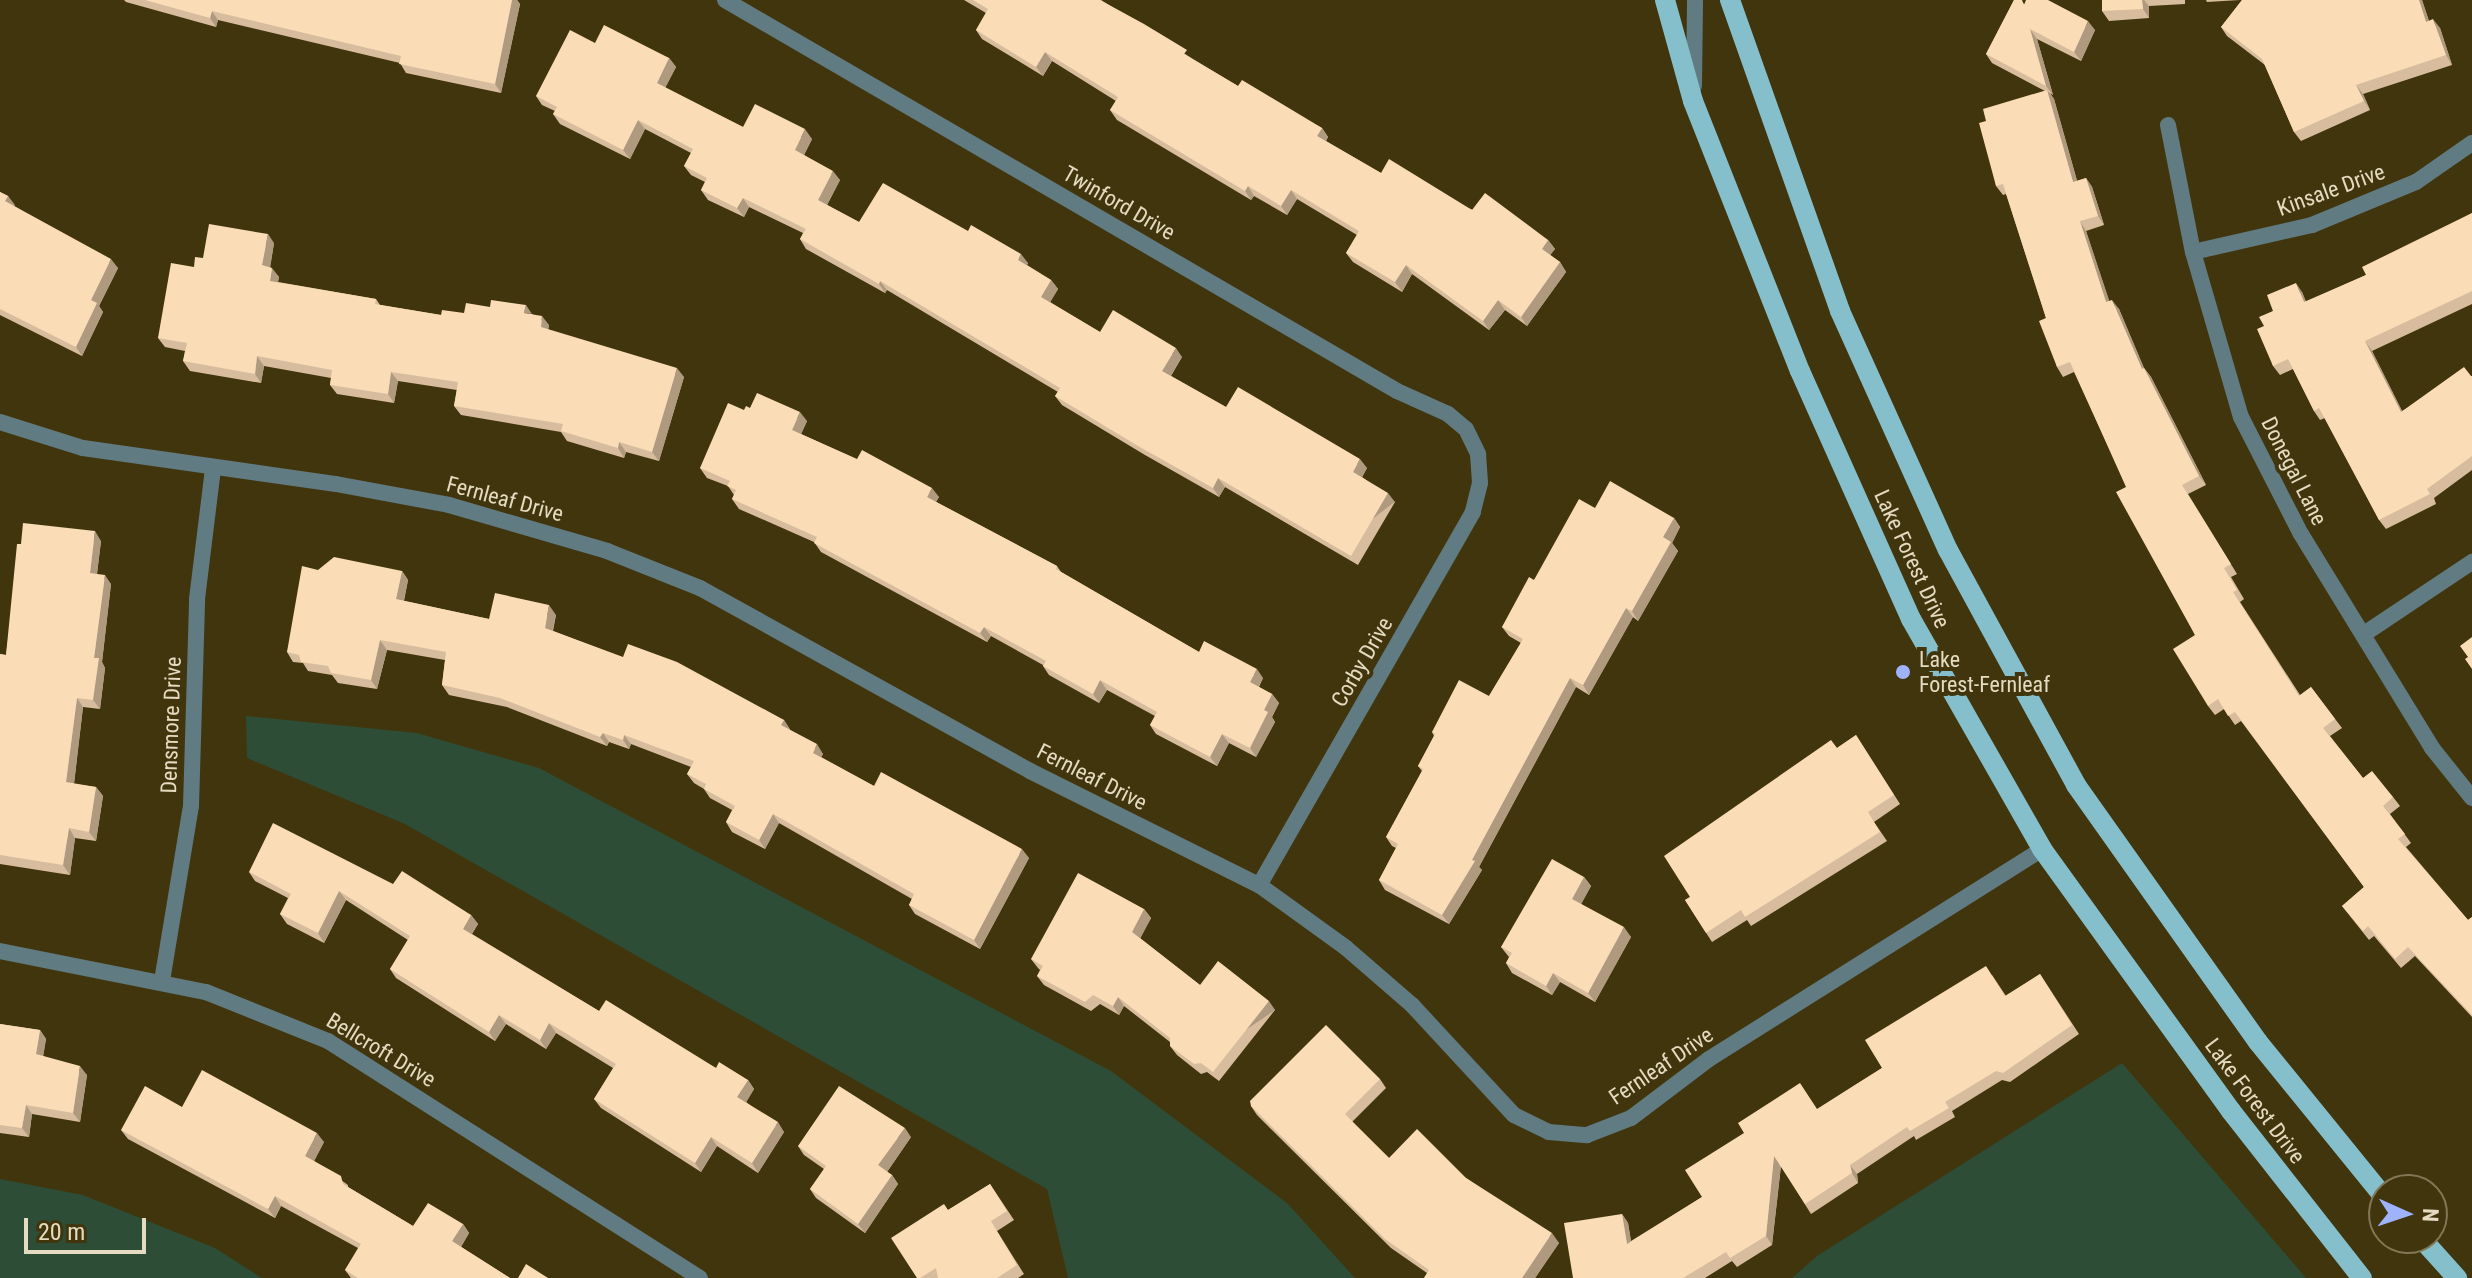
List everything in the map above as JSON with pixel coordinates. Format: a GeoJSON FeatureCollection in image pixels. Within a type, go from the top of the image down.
{"type":"FeatureCollection","features":[{"type":"Feature","properties":{"kind":"main road","name":"Lake Forest Drive"},"geometry":{"type":"LineString","coordinates":[[1665,0],[1693,101],[1800,371],[1911,619],[2042,849],[2231,1111],[2362,1278]]}},
{"type":"Feature","properties":{"kind":"main road","name":"Lake Forest Drive"},"geometry":{"type":"LineString","coordinates":[[1730,0],[1840,311],[1948,550],[2068,772],[2258,1042],[2368,1177]]}},
{"type":"Feature","properties":{"kind":"main road"},"geometry":{"type":"LineString","coordinates":[[2435,1254],[2457,1278]]}},
{"type":"Feature","properties":{"kind":"street","name":"Twinford Drive"},"geometry":{"type":"LineString","coordinates":[[725,0],[1397,391],[1448,414],[1466,429],[1478,454]]}},
{"type":"Feature","properties":{"kind":"street"},"geometry":{"type":"LineString","coordinates":[[1693,101],[1695,0]]}},
{"type":"Feature","properties":{"kind":"street","name":"Donegal Lane"},"geometry":{"type":"LineString","coordinates":[[2168,125],[2193,252],[2241,417],[2301,534],[2432,748],[2472,798]]}},
{"type":"Feature","properties":{"kind":"street","name":"Kinsale Drive"},"geometry":{"type":"LineString","coordinates":[[2193,252],[2312,225],[2416,182],[2472,143]]}},
{"type":"Feature","properties":{"kind":"street","name":"Fernleaf Drive"},"geometry":{"type":"LineString","coordinates":[[0,422],[83,448],[336,484],[449,505],[607,551],[687,582],[1030,771],[1259,885],[1345,947],[1412,1005],[1514,1115],[1549,1132],[1587,1135],[1631,1118],[1709,1059],[2042,849]]}},
{"type":"Feature","properties":{"kind":"street","name":"Corby Drive"},"geometry":{"type":"LineString","coordinates":[[1259,885],[1473,512],[1480,483],[1478,454]]}},
{"type":"Feature","properties":{"kind":"street","name":"Densmore Drive"},"geometry":{"type":"LineString","coordinates":[[162,981],[191,806],[197,599],[213,468]]}},
{"type":"Feature","properties":{"kind":"street"},"geometry":{"type":"LineString","coordinates":[[2364,634],[2472,562]]}},
{"type":"Feature","properties":{"kind":"street","name":"Bellcroft Drive"},"geometry":{"type":"LineString","coordinates":[[0,951],[162,981],[249,1007],[328,1041],[700,1278]]}},
{"type":"Feature","properties":{"kind":"green space"},"geometry":{"type":"Polygon","coordinates":[[[246,716],[417,733],[539,768],[1111,1071],[1287,1203],[1355,1278],[1068,1278],[1047,1189],[405,824],[247,758],[246,716]]]}},
{"type":"Feature","properties":{"kind":"green space"},"geometry":{"type":"Polygon","coordinates":[[[2122,1063],[2306,1278],[1792,1278],[1817,1256],[2122,1063]]]}},
{"type":"Feature","properties":{"kind":"green space"},"geometry":{"type":"Polygon","coordinates":[[[0,1179],[83,1195],[215,1248],[262,1278],[0,1278],[0,1179]]]}},
{"type":"Feature","properties":{"kind":"building"},"geometry":{"type":"Polygon","coordinates":[[[145,0],[512,0],[495,84],[399,64],[401,56],[212,11],[210,18],[145,0]]]}},
{"type":"Feature","properties":{"kind":"building"},"geometry":{"type":"Polygon","coordinates":[[[973,0],[1100,0],[1187,50],[1184,54],[1238,86],[1242,80],[1322,128],[1317,136],[1381,173],[1389,159],[1472,210],[1485,193],[1548,240],[1542,249],[1560,262],[1521,317],[1498,300],[1483,321],[1406,265],[1395,282],[1346,253],[1359,231],[1291,190],[1281,206],[1248,186],[1245,191],[1110,110],[1118,97],[1045,52],[1036,67],[976,30],[988,9],[973,0]]]}},
{"type":"Feature","properties":{"kind":"building"},"geometry":{"type":"Polygon","coordinates":[[[2014,0],[2022,0],[2024,5],[2026,0],[2048,0],[2088,21],[2074,52],[2030,29],[2046,86],[1986,54],[2014,0]]]}},
{"type":"Feature","properties":{"kind":"building"},"geometry":{"type":"Polygon","coordinates":[[[2102,0],[2142,0],[2143,9],[2102,11],[2102,0]]]}},
{"type":"Feature","properties":{"kind":"building"},"geometry":{"type":"Polygon","coordinates":[[[2242,0],[2419,0],[2426,22],[2433,19],[2446,55],[2356,85],[2364,101],[2294,132],[2262,59],[2221,27],[2242,0]]]}},
{"type":"Feature","properties":{"kind":"building"},"geometry":{"type":"Polygon","coordinates":[[[604,25],[669,58],[657,83],[743,127],[755,104],[805,129],[795,150],[833,171],[818,200],[859,222],[883,183],[968,231],[971,225],[1021,254],[1018,260],[1051,280],[1041,297],[1100,332],[1113,310],[1176,348],[1162,371],[1226,407],[1238,387],[1360,459],[1353,472],[1388,493],[1351,556],[1218,478],[1213,488],[1138,446],[1055,396],[1060,388],[880,281],[879,284],[800,239],[806,229],[743,198],[737,208],[701,190],[707,178],[684,166],[693,149],[638,120],[623,150],[553,114],[557,107],[536,96],[570,30],[595,43],[604,25]]]}},
{"type":"Feature","properties":{"kind":"building"},"geometry":{"type":"Polygon","coordinates":[[[2047,90],[2073,182],[2086,178],[2098,216],[2080,221],[2106,302],[2112,300],[2142,369],[2199,476],[2182,485],[2231,564],[2224,568],[2237,590],[2233,592],[2299,696],[2311,687],[2335,719],[2323,728],[2363,778],[2372,771],[2393,797],[2383,806],[2405,834],[2398,839],[2468,920],[2472,917],[2472,1015],[2408,947],[2395,959],[2368,926],[2363,931],[2342,906],[2364,887],[2235,712],[2228,716],[2218,699],[2208,706],[2173,649],[2195,635],[2116,492],[2126,487],[2070,362],[2057,367],[2039,321],[2046,318],[2003,184],[1996,186],[1979,123],[1986,121],[1983,109],[2047,90]]]}},
{"type":"Feature","properties":{"kind":"building"},"geometry":{"type":"Polygon","coordinates":[[[0,192],[8,196],[5,201],[111,259],[91,300],[97,303],[76,347],[0,309],[0,192]]]}},
{"type":"Feature","properties":{"kind":"building"},"geometry":{"type":"Polygon","coordinates":[[[2472,213],[2472,291],[2365,341],[2401,412],[2464,367],[2472,376],[2472,456],[2427,489],[2430,494],[2379,520],[2319,408],[2314,411],[2288,359],[2273,366],[2257,329],[2264,326],[2259,317],[2273,311],[2267,295],[2296,283],[2304,302],[2366,275],[2362,267],[2472,213]]]}},
{"type":"Feature","properties":{"kind":"building"},"geometry":{"type":"Polygon","coordinates":[[[209,224],[268,234],[262,265],[272,268],[270,281],[376,299],[375,304],[441,315],[442,310],[464,313],[466,303],[490,307],[491,300],[526,305],[524,313],[542,316],[541,327],[677,368],[652,452],[619,442],[618,448],[561,431],[563,424],[454,406],[458,382],[391,372],[388,394],[330,385],[332,370],[257,356],[255,374],[183,361],[187,343],[158,338],[171,263],[194,267],[195,257],[203,258],[209,224]]]}},
{"type":"Feature","properties":{"kind":"building"},"geometry":{"type":"Polygon","coordinates":[[[757,393],[800,412],[792,430],[857,459],[862,450],[932,488],[927,497],[1057,566],[1056,569],[1199,652],[1204,641],[1257,669],[1250,682],[1272,694],[1264,710],[1268,712],[1250,748],[1222,734],[1210,757],[1150,725],[1157,712],[1100,680],[1093,694],[1043,666],[1046,661],[984,627],[980,633],[814,543],[817,537],[732,499],[736,490],[727,486],[730,481],[700,468],[728,403],[744,410],[746,406],[750,408],[757,393]]]}},
{"type":"Feature","properties":{"kind":"building"},"geometry":{"type":"Polygon","coordinates":[[[1610,481],[1674,518],[1663,537],[1671,542],[1632,611],[1626,608],[1583,685],[1570,678],[1472,860],[1475,861],[1442,915],[1379,880],[1398,844],[1386,837],[1423,769],[1418,766],[1459,680],[1489,696],[1523,639],[1502,627],[1529,577],[1534,580],[1579,499],[1595,508],[1610,481]]]}},
{"type":"Feature","properties":{"kind":"building"},"geometry":{"type":"Polygon","coordinates":[[[23,523],[95,531],[90,573],[105,575],[94,658],[99,658],[93,700],[77,698],[66,782],[96,787],[89,832],[69,828],[63,865],[0,855],[0,654],[6,655],[17,544],[21,544],[23,523]]]}},
{"type":"Feature","properties":{"kind":"building"},"geometry":{"type":"Polygon","coordinates":[[[334,557],[402,571],[396,599],[489,619],[495,593],[549,605],[545,628],[623,657],[628,644],[677,662],[784,720],[781,725],[817,744],[813,753],[874,786],[881,772],[1022,849],[974,940],[909,905],[914,894],[773,814],[759,840],[726,822],[735,806],[704,789],[706,784],[687,774],[694,761],[624,735],[623,740],[603,733],[600,737],[500,698],[442,685],[446,652],[380,640],[371,680],[331,673],[328,666],[301,662],[299,655],[287,652],[302,566],[318,570],[334,557]]]}},
{"type":"Feature","properties":{"kind":"building"},"geometry":{"type":"Polygon","coordinates":[[[2472,637],[2472,669],[2460,646],[2472,637]]]}},
{"type":"Feature","properties":{"kind":"building"},"geometry":{"type":"Polygon","coordinates":[[[1856,735],[1894,795],[1868,812],[1880,832],[1745,917],[1741,910],[1706,933],[1685,900],[1690,897],[1664,856],[1831,740],[1837,748],[1856,735]]]}},
{"type":"Feature","properties":{"kind":"building"},"geometry":{"type":"Polygon","coordinates":[[[273,823],[393,884],[402,871],[471,915],[463,929],[599,1011],[606,1000],[716,1068],[719,1062],[748,1080],[737,1097],[778,1122],[752,1163],[711,1137],[695,1163],[594,1099],[616,1064],[549,1023],[540,1040],[499,1015],[489,1032],[390,969],[410,936],[339,891],[318,933],[280,914],[291,894],[249,872],[273,823]]]}},
{"type":"Feature","properties":{"kind":"building"},"geometry":{"type":"Polygon","coordinates":[[[1552,859],[1584,877],[1572,899],[1624,927],[1588,993],[1553,973],[1546,986],[1506,963],[1512,953],[1501,947],[1552,859]]]}},
{"type":"Feature","properties":{"kind":"building"},"geometry":{"type":"Polygon","coordinates":[[[1078,873],[1144,909],[1132,932],[1200,985],[1218,961],[1269,1001],[1213,1072],[1201,1063],[1194,1064],[1170,1046],[1170,1038],[1118,997],[1113,1006],[1093,995],[1085,1002],[1037,976],[1043,966],[1031,959],[1078,873]]]}},
{"type":"Feature","properties":{"kind":"building"},"geometry":{"type":"Polygon","coordinates":[[[1986,966],[2005,996],[2040,974],[2072,1025],[2003,1073],[1996,1071],[1945,1102],[1949,1108],[1910,1131],[1907,1127],[1850,1165],[1852,1173],[1805,1204],[1774,1156],[1766,1236],[1730,1258],[1726,1252],[1683,1278],[1573,1278],[1564,1223],[1622,1214],[1627,1244],[1702,1197],[1685,1170],[1744,1133],[1738,1123],[1800,1083],[1817,1109],[1882,1068],[1865,1040],[1986,966]]]}},
{"type":"Feature","properties":{"kind":"building"},"geometry":{"type":"Polygon","coordinates":[[[0,1024],[40,1030],[36,1054],[80,1066],[73,1113],[26,1105],[22,1128],[0,1125],[0,1024]]]}},
{"type":"Feature","properties":{"kind":"building"},"geometry":{"type":"Polygon","coordinates":[[[1326,1025],[1380,1079],[1345,1114],[1389,1158],[1417,1129],[1466,1178],[1552,1233],[1522,1278],[1424,1278],[1429,1270],[1385,1239],[1251,1106],[1250,1101],[1326,1025]]]}},
{"type":"Feature","properties":{"kind":"building"},"geometry":{"type":"Polygon","coordinates":[[[202,1070],[317,1133],[305,1156],[341,1176],[343,1184],[413,1226],[428,1203],[463,1224],[452,1241],[510,1278],[358,1278],[345,1270],[361,1244],[275,1196],[268,1209],[121,1130],[145,1086],[182,1107],[202,1070]]]}},
{"type":"Feature","properties":{"kind":"building"},"geometry":{"type":"Polygon","coordinates":[[[839,1086],[905,1128],[878,1165],[892,1175],[858,1224],[810,1189],[826,1166],[798,1146],[839,1086]]]}},
{"type":"Feature","properties":{"kind":"building"},"geometry":{"type":"Polygon","coordinates":[[[990,1184],[1007,1211],[991,1221],[1017,1265],[997,1278],[938,1278],[936,1268],[917,1278],[891,1238],[944,1204],[948,1210],[990,1184]]]}},
{"type":"Feature","properties":{"kind":"building"},"geometry":{"type":"Polygon","coordinates":[[[526,1264],[548,1278],[518,1278],[526,1264]]]}},
{"type":"Feature","properties":{"kind":"place","name":"Lake Forest-Fernleaf"},"geometry":{"type":"Point","coordinates":[1903,672]}}]}
